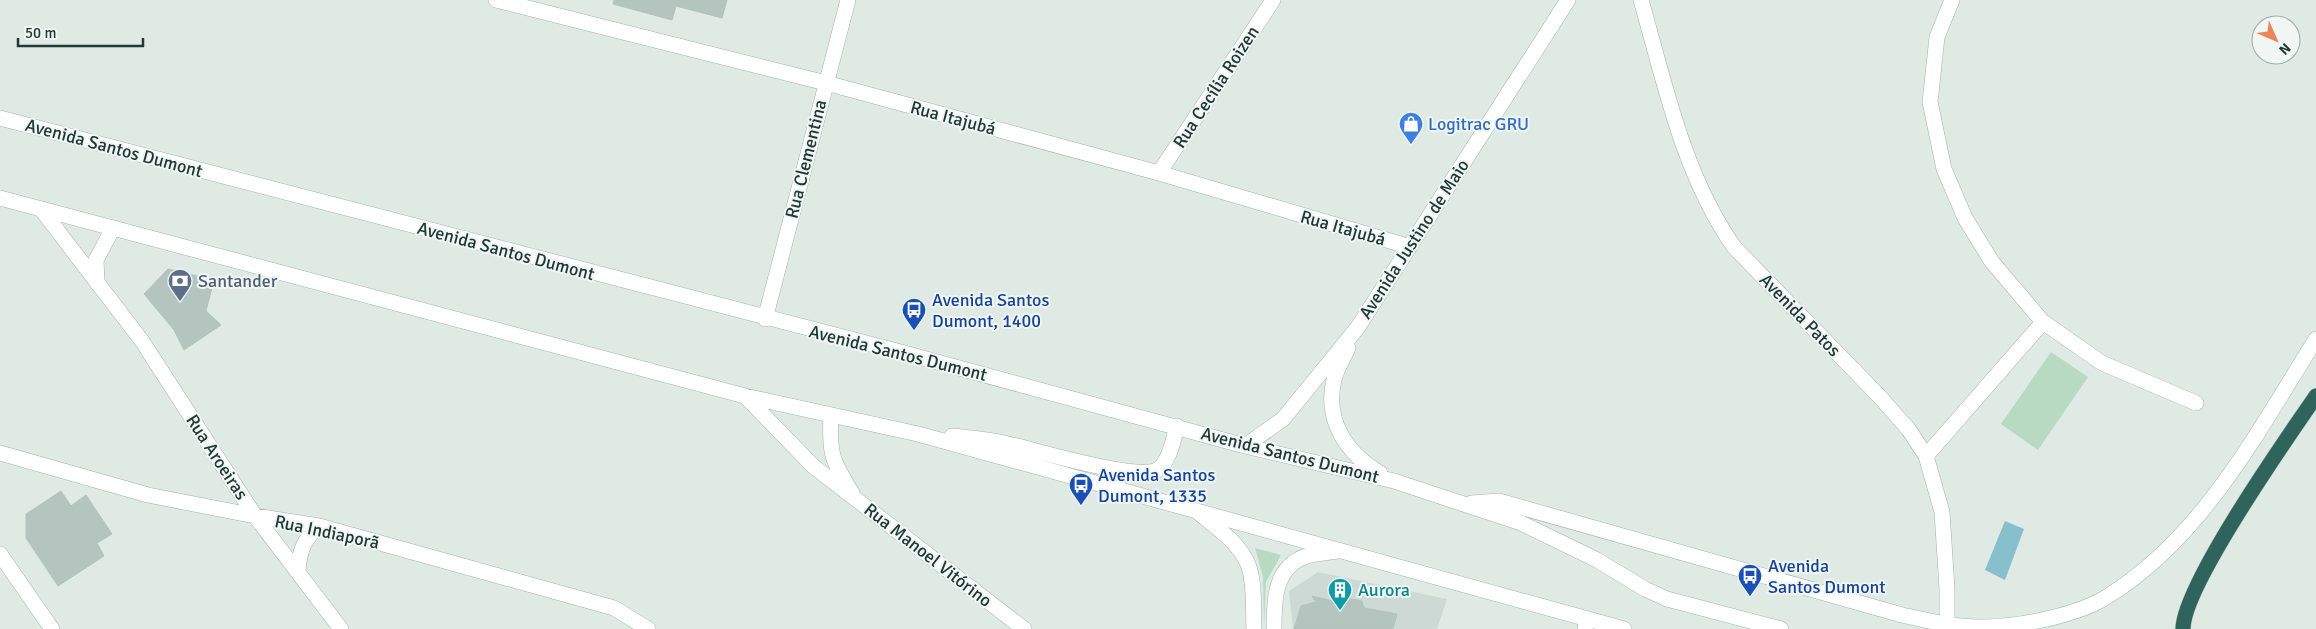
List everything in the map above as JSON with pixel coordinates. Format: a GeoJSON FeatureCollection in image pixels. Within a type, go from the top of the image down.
{"type":"FeatureCollection","features":[{"type":"Feature","properties":{"kind":"highway"},"geometry":{"type":"LineString","coordinates":[[2183,629],[2183,619],[2200,578],[2242,508],[2316,396]]}},
{"type":"Feature","properties":{"kind":"street","name":"Rua Itajubá"},"geometry":{"type":"LineString","coordinates":[[496,0],[826,83],[1159,173],[1407,246]]}},
{"type":"Feature","properties":{"kind":"street","name":"Rua Clementina"},"geometry":{"type":"LineString","coordinates":[[765,319],[848,0]]}},
{"type":"Feature","properties":{"kind":"street","name":"Rua Cecília Roizen"},"geometry":{"type":"LineString","coordinates":[[1159,173],[1273,0]]}},
{"type":"Feature","properties":{"kind":"street","name":"Avenida Justino de Maio"},"geometry":{"type":"LineString","coordinates":[[1246,446],[1283,419],[1358,326],[1407,246],[1568,0]]}},
{"type":"Feature","properties":{"kind":"street","name":"Avenida Patos"},"geometry":{"type":"LineString","coordinates":[[1641,0],[1686,157],[1725,235],[1741,254],[1880,397],[1909,430],[1926,456],[1942,512],[1947,589],[1947,625]]}},
{"type":"Feature","properties":{"kind":"street"},"geometry":{"type":"LineString","coordinates":[[1952,0],[1938,37],[1930,102],[1944,169],[1965,218],[1992,262],[2043,322],[2102,363],[2196,403]]}},
{"type":"Feature","properties":{"kind":"street","name":"Avenida Santos Dumont"},"geometry":{"type":"LineString","coordinates":[[0,118],[1178,426],[1246,446],[1394,481],[1521,522],[1666,599],[1781,629]]}},
{"type":"Feature","properties":{"kind":"street"},"geometry":{"type":"LineString","coordinates":[[0,198],[745,396],[918,434],[1338,551],[1586,624],[1624,629]]}},
{"type":"Feature","properties":{"kind":"street","name":"Rua Aroeiras"},"geometry":{"type":"LineString","coordinates":[[41,209],[142,341],[256,516],[342,629]]}},
{"type":"Feature","properties":{"kind":"street"},"geometry":{"type":"LineString","coordinates":[[97,283],[96,260],[112,228]]}},
{"type":"Feature","properties":{"kind":"street"},"geometry":{"type":"LineString","coordinates":[[1926,456],[2043,322]]}},
{"type":"Feature","properties":{"kind":"street","name":"Avenida Justino de Maio"},"geometry":{"type":"LineString","coordinates":[[1358,326],[1334,380],[1332,399],[1334,419],[1343,442],[1350,451],[1364,464],[1394,481]]}},
{"type":"Feature","properties":{"kind":"street"},"geometry":{"type":"LineString","coordinates":[[1463,503],[1499,501],[1902,615],[1947,625],[1985,628],[2033,623],[2063,614],[2106,597],[2145,570],[2183,533],[2232,470],[2316,339]]}},
{"type":"Feature","properties":{"kind":"street","name":"Rua Manoel Vitórino"},"geometry":{"type":"LineString","coordinates":[[745,396],[813,466],[1024,629]]}},
{"type":"Feature","properties":{"kind":"street","name":"Rua Manoel Vitórino"},"geometry":{"type":"LineString","coordinates":[[831,416],[831,453],[837,469],[856,499]]}},
{"type":"Feature","properties":{"kind":"street"},"geometry":{"type":"LineString","coordinates":[[918,434],[1003,442],[1093,463],[1148,473],[1159,469],[1166,458],[1178,426]]}},
{"type":"Feature","properties":{"kind":"street","name":"Rua Indiaporã"},"geometry":{"type":"LineString","coordinates":[[0,453],[148,495],[319,526],[614,608],[648,629]]}},
{"type":"Feature","properties":{"kind":"street"},"geometry":{"type":"LineString","coordinates":[[1199,513],[1229,537],[1242,553],[1249,566],[1254,629]]}},
{"type":"Feature","properties":{"kind":"street"},"geometry":{"type":"LineString","coordinates":[[298,571],[299,556],[304,543],[319,526]]}},
{"type":"Feature","properties":{"kind":"street"},"geometry":{"type":"LineString","coordinates":[[1274,629],[1274,598],[1284,572],[1293,563],[1306,556],[1338,551]]}},
{"type":"Feature","properties":{"kind":"street"},"geometry":{"type":"LineString","coordinates":[[0,554],[52,629]]}},
{"type":"Feature","properties":{"kind":"shaded area"},"geometry":{"type":"Polygon","coordinates":[[[1318,572],[1447,599],[1437,629],[1293,629],[1289,591],[1318,572]]]}},
{"type":"Feature","properties":{"kind":"green space"},"geometry":{"type":"Polygon","coordinates":[[[2051,352],[2088,377],[2038,450],[2001,424],[2051,352]]]}},
{"type":"Feature","properties":{"kind":"green space"},"geometry":{"type":"Polygon","coordinates":[[[1255,548],[1281,555],[1266,582],[1264,625],[1263,577],[1255,548]]]}},
{"type":"Feature","properties":{"kind":"water"},"geometry":{"type":"Polygon","coordinates":[[[2005,521],[2024,529],[2005,580],[1985,570],[2005,521]]]}},
{"type":"Feature","properties":{"kind":"building"},"geometry":{"type":"Polygon","coordinates":[[[614,0],[727,0],[722,18],[676,6],[672,20],[613,4],[614,0]]]}},
{"type":"Feature","properties":{"kind":"building","name":"Santander"},"geometry":{"type":"Polygon","coordinates":[[[168,269],[214,280],[206,311],[221,325],[184,350],[174,330],[144,294],[168,269]]]}},
{"type":"Feature","properties":{"kind":"building"},"geometry":{"type":"Polygon","coordinates":[[[61,491],[71,506],[86,495],[112,534],[97,543],[104,556],[58,586],[26,538],[26,514],[61,491]]]}},
{"type":"Feature","properties":{"kind":"building","name":"Aurora"},"geometry":{"type":"Polygon","coordinates":[[[1312,596],[1345,604],[1347,598],[1362,601],[1364,608],[1397,614],[1393,629],[1294,629],[1301,606],[1316,602],[1312,596]]]}},
{"type":"Feature","properties":{"kind":"place","name":"Logitrac GRU"},"geometry":{"type":"Point","coordinates":[1411,145]}},
{"type":"Feature","properties":{"kind":"place","name":"Santander"},"geometry":{"type":"Point","coordinates":[180,302]}},
{"type":"Feature","properties":{"kind":"place","name":"Avenida Santos Dumont, 1400"},"geometry":{"type":"Point","coordinates":[914,331]}},
{"type":"Feature","properties":{"kind":"place","name":"Avenida Santos Dumont, 1335"},"geometry":{"type":"Point","coordinates":[1081,506]}},
{"type":"Feature","properties":{"kind":"place","name":"Avenida Santos Dumont"},"geometry":{"type":"Point","coordinates":[1750,597]}},
{"type":"Feature","properties":{"kind":"place","name":"Aurora"},"geometry":{"type":"Point","coordinates":[1340,611]}}]}
